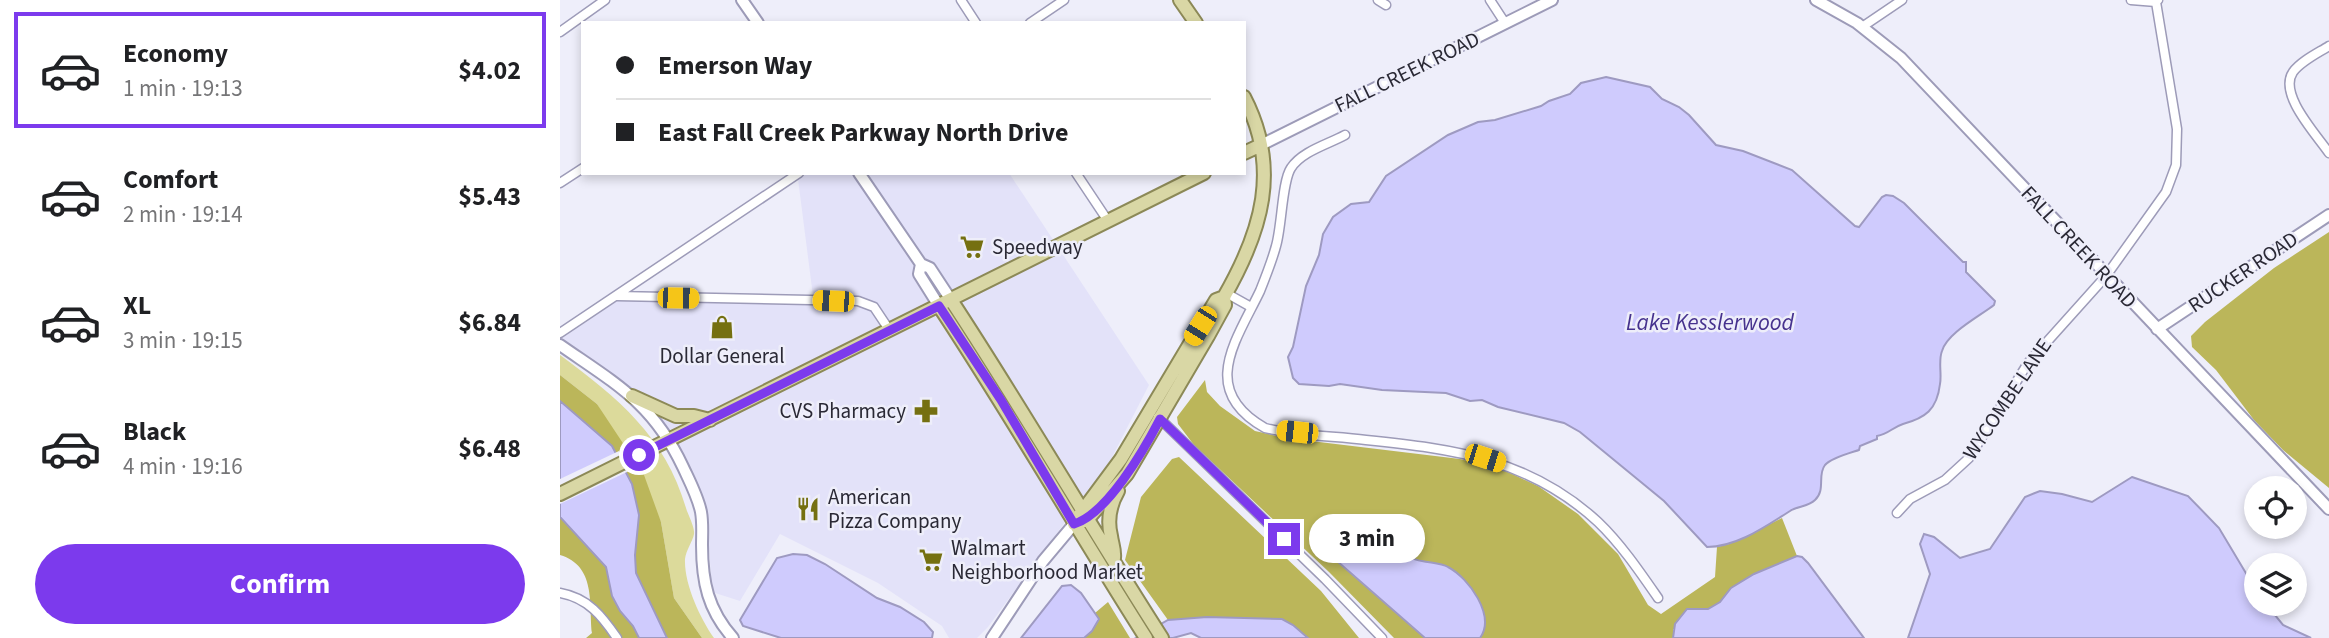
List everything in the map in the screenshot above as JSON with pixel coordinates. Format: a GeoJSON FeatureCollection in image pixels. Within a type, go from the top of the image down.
{"type":"FeatureCollection","features":[{"type":"Feature","properties":{"kind":"main road"},"geometry":{"type":"LineString","coordinates":[[742,0],[757,21]]}},
{"type":"Feature","properties":{"kind":"main road"},"geometry":{"type":"LineString","coordinates":[[1181,0],[1195,21]]}},
{"type":"Feature","properties":{"kind":"main road","name":"FALL CREEK ROAD"},"geometry":{"type":"LineString","coordinates":[[1261,145],[1552,0]]}},
{"type":"Feature","properties":{"kind":"main road","name":"FALL CREEK ROAD"},"geometry":{"type":"LineString","coordinates":[[1816,0],[1862,27],[1901,58],[2329,508]]}},
{"type":"Feature","properties":{"kind":"main road"},"geometry":{"type":"LineString","coordinates":[[1114,562],[1110,516],[1120,484],[1216,300],[1225,295],[1244,261],[1256,228],[1264,184],[1261,145],[1246,102]]}},
{"type":"Feature","properties":{"kind":"main road"},"geometry":{"type":"LineString","coordinates":[[1246,152],[1261,145]]}},
{"type":"Feature","properties":{"kind":"main road"},"geometry":{"type":"LineString","coordinates":[[860,175],[921,264],[919,274],[945,303],[1005,382],[1081,518],[1136,609],[1162,638]]}},
{"type":"Feature","properties":{"kind":"main road"},"geometry":{"type":"LineString","coordinates":[[560,494],[1200,175]]}},
{"type":"Feature","properties":{"kind":"main road","name":"RUCKER ROAD"},"geometry":{"type":"LineString","coordinates":[[2157,329],[2329,215]]}},
{"type":"Feature","properties":{"kind":"main road"},"geometry":{"type":"LineString","coordinates":[[560,345],[648,410],[668,440],[685,471],[702,516],[703,574],[707,598],[718,619],[733,638]]}},
{"type":"Feature","properties":{"kind":"main road"},"geometry":{"type":"LineString","coordinates":[[632,396],[676,416],[694,416],[709,420]]}},
{"type":"Feature","properties":{"kind":"main road"},"geometry":{"type":"LineString","coordinates":[[1081,518],[1115,467],[1155,416]]}},
{"type":"Feature","properties":{"kind":"main road"},"geometry":{"type":"LineString","coordinates":[[992,638],[1043,561],[1081,518],[1120,484]]}},
{"type":"Feature","properties":{"kind":"main road"},"geometry":{"type":"LineString","coordinates":[[1081,518],[1114,562],[1146,638]]}},
{"type":"Feature","properties":{"kind":"street"},"geometry":{"type":"LineString","coordinates":[[586,19],[605,0]]}},
{"type":"Feature","properties":{"kind":"street"},"geometry":{"type":"LineString","coordinates":[[961,0],[975,21]]}},
{"type":"Feature","properties":{"kind":"street"},"geometry":{"type":"LineString","coordinates":[[1033,21],[1064,0]]}},
{"type":"Feature","properties":{"kind":"street"},"geometry":{"type":"LineString","coordinates":[[1490,0],[1505,23]]}},
{"type":"Feature","properties":{"kind":"street"},"geometry":{"type":"LineString","coordinates":[[1862,27],[1902,0]]}},
{"type":"Feature","properties":{"kind":"street"},"geometry":{"type":"LineString","coordinates":[[2131,0],[2157,1]]}},
{"type":"Feature","properties":{"kind":"street","name":"WYCOMBE LANE"},"geometry":{"type":"LineString","coordinates":[[1897,513],[1910,499],[1945,480],[1969,458],[2034,355],[2106,276],[2161,201],[2170,184],[2176,165],[2176,122],[2157,1]]}},
{"type":"Feature","properties":{"kind":"street"},"geometry":{"type":"LineString","coordinates":[[560,32],[581,22]]}},
{"type":"Feature","properties":{"kind":"street"},"geometry":{"type":"LineString","coordinates":[[2329,46],[2297,67],[2288,86],[2292,100],[2329,153]]}},
{"type":"Feature","properties":{"kind":"street"},"geometry":{"type":"LineString","coordinates":[[1345,135],[1301,158],[1290,169],[1286,179],[1282,222],[1276,248],[1232,344],[1227,366],[1232,396],[1249,418],[1272,430],[1442,449],[1485,458],[1515,469],[1561,494],[1598,522],[1624,551],[1658,598]]}},
{"type":"Feature","properties":{"kind":"street"},"geometry":{"type":"LineString","coordinates":[[560,183],[581,169]]}},
{"type":"Feature","properties":{"kind":"street"},"geometry":{"type":"LineString","coordinates":[[560,333],[796,175]]}},
{"type":"Feature","properties":{"kind":"street"},"geometry":{"type":"LineString","coordinates":[[1077,175],[1108,221]]}},
{"type":"Feature","properties":{"kind":"street"},"geometry":{"type":"LineString","coordinates":[[1225,295],[1251,307]]}},
{"type":"Feature","properties":{"kind":"street"},"geometry":{"type":"LineString","coordinates":[[617,296],[858,301],[874,307],[890,331]]}},
{"type":"Feature","properties":{"kind":"street"},"geometry":{"type":"LineString","coordinates":[[1155,416],[1382,638]]}},
{"type":"Feature","properties":{"kind":"street"},"geometry":{"type":"LineString","coordinates":[[560,593],[587,603],[604,619],[617,638]]}},
{"type":"Feature","properties":{"kind":"shaded area"},"geometry":{"type":"Polygon","coordinates":[[[804,175],[1010,175],[1149,385],[1110,461],[988,627],[977,638],[949,638],[942,626],[878,583],[780,534],[740,601],[712,592],[707,518],[682,450],[657,414],[561,339],[629,293],[813,296],[798,179],[804,175]]]}},
{"type":"Feature","properties":{"kind":"shaded area"},"geometry":{"type":"Polygon","coordinates":[[[2329,232],[2329,488],[2283,450],[2254,420],[2216,370],[2192,347],[2191,336],[2274,268],[2329,232]]]}},
{"type":"Feature","properties":{"kind":"shaded area"},"geometry":{"type":"Polygon","coordinates":[[[560,355],[620,403],[652,439],[666,460],[693,528],[694,534],[685,559],[687,579],[698,611],[714,638],[702,638],[674,598],[661,522],[597,404],[560,375],[560,355]]]}},
{"type":"Feature","properties":{"kind":"shaded area"},"geometry":{"type":"Polygon","coordinates":[[[560,375],[597,404],[644,475],[661,522],[674,598],[702,638],[667,638],[664,635],[636,573],[639,515],[632,484],[612,446],[560,401],[560,375]]]}},
{"type":"Feature","properties":{"kind":"shaded area"},"geometry":{"type":"Polygon","coordinates":[[[1205,380],[1207,392],[1220,406],[1255,431],[1286,438],[1460,459],[1506,471],[1538,486],[1578,514],[1618,554],[1648,605],[1661,614],[1715,577],[1717,547],[1729,544],[1782,518],[1797,556],[1754,574],[1731,588],[1720,602],[1708,609],[1692,608],[1673,630],[1673,638],[1394,638],[1329,572],[1194,445],[1178,424],[1177,417],[1205,380]]]}},
{"type":"Feature","properties":{"kind":"shaded area"},"geometry":{"type":"Polygon","coordinates":[[[1179,457],[1321,591],[1359,638],[1308,638],[1282,619],[1207,617],[1168,620],[1125,560],[1141,497],[1172,459],[1179,457]]]}},
{"type":"Feature","properties":{"kind":"shaded area"},"geometry":{"type":"Polygon","coordinates":[[[560,517],[606,567],[620,611],[639,638],[586,638],[592,633],[588,587],[580,568],[572,560],[560,555],[560,517]]]}},
{"type":"Feature","properties":{"kind":"shaded area"},"geometry":{"type":"Polygon","coordinates":[[[1108,602],[1130,638],[1084,638],[1099,620],[1095,613],[1108,602]]]}},
{"type":"Feature","properties":{"kind":"water","name":"Lake Kesslerwood"},"geometry":{"type":"Polygon","coordinates":[[[1606,77],[1650,87],[1662,99],[1689,115],[1716,145],[1743,151],[1792,170],[1855,226],[1859,227],[1882,197],[1893,196],[1904,203],[1966,262],[1966,272],[1995,301],[1994,305],[1957,331],[1945,344],[1940,359],[1938,393],[1929,412],[1877,436],[1877,439],[1860,446],[1859,450],[1828,462],[1823,469],[1820,492],[1809,504],[1793,509],[1751,535],[1718,546],[1707,547],[1664,501],[1580,432],[1564,423],[1446,393],[1382,390],[1340,384],[1299,384],[1293,378],[1288,357],[1293,347],[1306,286],[1319,255],[1323,234],[1333,217],[1351,204],[1369,202],[1386,176],[1448,135],[1478,122],[1495,120],[1541,106],[1570,94],[1581,83],[1606,77]]]}},
{"type":"Feature","properties":{"kind":"water"},"geometry":{"type":"Polygon","coordinates":[[[560,401],[612,446],[632,484],[639,515],[636,573],[667,638],[639,638],[612,596],[606,567],[560,517],[560,401]]]}},
{"type":"Feature","properties":{"kind":"water"},"geometry":{"type":"Polygon","coordinates":[[[2132,477],[2188,496],[2219,528],[2244,570],[2244,616],[2276,616],[2283,625],[2311,638],[1908,638],[1930,574],[1920,544],[1924,534],[1934,537],[1960,558],[1990,549],[2025,497],[2040,491],[2092,502],[2132,477]]]}},
{"type":"Feature","properties":{"kind":"water"},"geometry":{"type":"Polygon","coordinates":[[[1341,539],[1356,550],[1370,555],[1399,554],[1442,565],[1456,572],[1472,588],[1482,609],[1485,619],[1480,638],[1425,638],[1321,547],[1329,540],[1341,539]]]}},
{"type":"Feature","properties":{"kind":"water"},"geometry":{"type":"Polygon","coordinates":[[[793,554],[807,555],[877,598],[900,607],[924,622],[933,632],[932,638],[781,638],[743,626],[740,620],[777,558],[793,554]]]}},
{"type":"Feature","properties":{"kind":"water"},"geometry":{"type":"Polygon","coordinates":[[[1797,556],[1808,563],[1864,638],[1673,638],[1675,624],[1687,609],[1708,609],[1720,602],[1731,588],[1754,574],[1797,556]]]}},
{"type":"Feature","properties":{"kind":"water"},"geometry":{"type":"Polygon","coordinates":[[[1071,585],[1081,593],[1099,619],[1092,631],[1084,638],[1021,638],[1062,586],[1071,585]]]}},
{"type":"Feature","properties":{"kind":"water"},"geometry":{"type":"Polygon","coordinates":[[[1207,617],[1282,619],[1308,638],[1201,638],[1191,633],[1173,638],[1136,638],[1168,620],[1207,617]]]}},
{"type":"Feature","properties":{"kind":"pier"},"geometry":{"type":"Polygon","coordinates":[[[619,451],[629,471],[560,504],[560,479],[619,451]]]}},
{"type":"Feature","properties":{"kind":"place","name":"Speedway"},"geometry":{"type":"Point","coordinates":[972,247]}},
{"type":"Feature","properties":{"kind":"place","name":"Dollar General"},"geometry":{"type":"Point","coordinates":[722,327]}},
{"type":"Feature","properties":{"kind":"place","name":"CVS Pharmacy"},"geometry":{"type":"Point","coordinates":[926,411]}},
{"type":"Feature","properties":{"kind":"place","name":"American Pizza Company"},"geometry":{"type":"Point","coordinates":[808,509]}},
{"type":"Feature","properties":{"kind":"place","name":"Walmart Neighborhood Market"},"geometry":{"type":"Point","coordinates":[931,560]}},
{"type":"Feature","properties":{"kind":"route"},"geometry":{"type":"LineString","coordinates":[[639,455],[939,306],[1001,400],[1074,524],[1087,520],[1120,484],[1160,419],[1284,539]]}}]}
